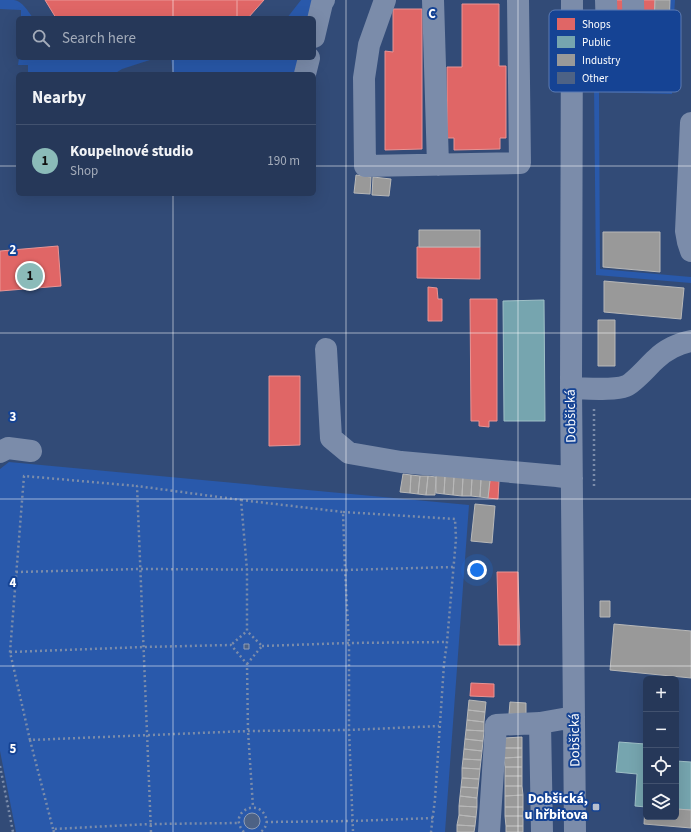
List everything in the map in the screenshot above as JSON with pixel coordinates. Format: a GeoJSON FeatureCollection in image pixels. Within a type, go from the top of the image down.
{"type":"FeatureCollection","features":[{"type":"Feature","properties":{"kind":"street"},"geometry":{"type":"LineString","coordinates":[[316,29],[322,2],[324,0]]}},
{"type":"Feature","properties":{"kind":"street"},"geometry":{"type":"LineString","coordinates":[[385,0],[369,45],[364,78],[365,166],[520,163],[518,0]]}},
{"type":"Feature","properties":{"kind":"street"},"geometry":{"type":"LineString","coordinates":[[433,0],[438,165]]}},
{"type":"Feature","properties":{"kind":"street","name":"Dobšická"},"geometry":{"type":"LineString","coordinates":[[572,0],[572,10]]}},
{"type":"Feature","properties":{"kind":"street"},"geometry":{"type":"LineString","coordinates":[[606,0],[609,10]]}},
{"type":"Feature","properties":{"kind":"street"},"geometry":{"type":"LineString","coordinates":[[618,0],[618,10]]}},
{"type":"Feature","properties":{"kind":"street"},"geometry":{"type":"LineString","coordinates":[[631,10],[633,0]]}},
{"type":"Feature","properties":{"kind":"street"},"geometry":{"type":"LineString","coordinates":[[646,0],[646,10]]}},
{"type":"Feature","properties":{"kind":"street"},"geometry":{"type":"LineString","coordinates":[[306,72],[308,60]]}},
{"type":"Feature","properties":{"kind":"street","name":"Dobšická"},"geometry":{"type":"LineString","coordinates":[[571,92],[571,388],[576,832]]}},
{"type":"Feature","properties":{"kind":"street"},"geometry":{"type":"LineString","coordinates":[[691,123],[686,231],[691,251]]}},
{"type":"Feature","properties":{"kind":"street"},"geometry":{"type":"LineString","coordinates":[[571,388],[612,389],[627,386],[643,373],[656,358],[667,350],[691,341]]}},
{"type":"Feature","properties":{"kind":"street"},"geometry":{"type":"LineString","coordinates":[[326,348],[331,438],[349,454],[401,462],[572,478]]}},
{"type":"Feature","properties":{"kind":"street"},"geometry":{"type":"LineString","coordinates":[[0,452],[8,448],[31,452]]}},
{"type":"Feature","properties":{"kind":"street"},"geometry":{"type":"LineString","coordinates":[[489,832],[496,725],[540,723],[574,717]]}},
{"type":"Feature","properties":{"kind":"street"},"geometry":{"type":"LineString","coordinates":[[540,723],[542,832]]}},
{"type":"Feature","properties":{"kind":"path"},"geometry":{"type":"LineString","coordinates":[[239,823],[151,824],[54,830],[30,740],[10,652],[24,476],[137,486],[343,512],[455,519],[456,539],[444,664],[431,832]]}},
{"type":"Feature","properties":{"kind":"path"},"geometry":{"type":"LineString","coordinates":[[137,486],[151,832]]}},
{"type":"Feature","properties":{"kind":"path"},"geometry":{"type":"LineString","coordinates":[[241,500],[247,570],[247,631],[262,646],[447,642]]}},
{"type":"Feature","properties":{"kind":"path"},"geometry":{"type":"LineString","coordinates":[[343,512],[344,570],[349,643],[349,730],[353,832]]}},
{"type":"Feature","properties":{"kind":"path"},"geometry":{"type":"LineString","coordinates":[[16,572],[141,569],[344,570],[453,567]]}},
{"type":"Feature","properties":{"kind":"path"},"geometry":{"type":"LineString","coordinates":[[10,652],[231,645],[247,631]]}},
{"type":"Feature","properties":{"kind":"path"},"geometry":{"type":"LineString","coordinates":[[231,645],[247,664],[248,731],[253,807]]}},
{"type":"Feature","properties":{"kind":"path"},"geometry":{"type":"LineString","coordinates":[[247,664],[262,646]]}},
{"type":"Feature","properties":{"kind":"path"},"geometry":{"type":"LineString","coordinates":[[30,740],[248,731],[349,730],[439,726]]}},
{"type":"Feature","properties":{"kind":"path"},"geometry":{"type":"LineString","coordinates":[[0,766],[13,832]]}},
{"type":"Feature","properties":{"kind":"path"},"geometry":{"type":"LineString","coordinates":[[244,832],[239,823],[241,814],[244,810],[253,807],[258,808],[266,816],[265,827],[261,832]]}},
{"type":"Feature","properties":{"kind":"path"},"geometry":{"type":"LineString","coordinates":[[266,822],[433,818]]}},
{"type":"Feature","properties":{"kind":"shaded area"},"geometry":{"type":"Polygon","coordinates":[[[0,0],[14,0],[20,2],[32,16],[21,16],[21,10],[0,9],[0,0]]]}},
{"type":"Feature","properties":{"kind":"shaded area"},"geometry":{"type":"Polygon","coordinates":[[[301,0],[318,0],[313,16],[289,16],[301,0]]]}},
{"type":"Feature","properties":{"kind":"shaded area"},"geometry":{"type":"Polygon","coordinates":[[[670,0],[675,0],[674,10],[670,10],[670,0]]]}},
{"type":"Feature","properties":{"kind":"shaded area"},"geometry":{"type":"Polygon","coordinates":[[[19,60],[150,60],[117,72],[28,72],[28,65],[18,65],[19,60]]]}},
{"type":"Feature","properties":{"kind":"shaded area"},"geometry":{"type":"Polygon","coordinates":[[[171,60],[300,60],[296,72],[173,72],[171,60]]]}},
{"type":"Feature","properties":{"kind":"shaded area"},"geometry":{"type":"Polygon","coordinates":[[[594,92],[599,92],[600,269],[691,277],[691,283],[596,275],[594,92]]]}},
{"type":"Feature","properties":{"kind":"shaded area"},"geometry":{"type":"Polygon","coordinates":[[[599,92],[672,92],[672,94],[599,92]]]}},
{"type":"Feature","properties":{"kind":"shaded area"},"geometry":{"type":"Polygon","coordinates":[[[9,462],[469,505],[445,832],[16,832],[0,751],[0,469],[9,462]]]}},
{"type":"Feature","properties":{"kind":"building: Shops"},"geometry":{"type":"Polygon","coordinates":[[[45,0],[237,0],[237,16],[55,16],[45,0]]]}},
{"type":"Feature","properties":{"kind":"building: Shops"},"geometry":{"type":"Polygon","coordinates":[[[237,0],[264,0],[250,16],[237,16],[237,0]]]}},
{"type":"Feature","properties":{"kind":"building: Shops"},"geometry":{"type":"Polygon","coordinates":[[[598,0],[655,0],[655,10],[598,10],[598,0]]]}},
{"type":"Feature","properties":{"kind":"building: Shops"},"geometry":{"type":"Polygon","coordinates":[[[462,4],[499,4],[499,66],[506,66],[506,138],[500,138],[500,149],[454,150],[454,138],[447,138],[447,67],[462,67],[462,4]]]}},
{"type":"Feature","properties":{"kind":"building: Shops"},"geometry":{"type":"Polygon","coordinates":[[[393,9],[422,9],[422,149],[385,150],[385,51],[393,52],[393,9]]]}},
{"type":"Feature","properties":{"kind":"building: Shops"},"geometry":{"type":"Polygon","coordinates":[[[58,246],[61,286],[0,291],[0,251],[58,246]]]}},
{"type":"Feature","properties":{"kind":"building: Shops"},"geometry":{"type":"Polygon","coordinates":[[[417,247],[480,247],[480,279],[417,278],[417,247]]]}},
{"type":"Feature","properties":{"kind":"building: Shops"},"geometry":{"type":"Polygon","coordinates":[[[428,287],[437,288],[438,299],[442,299],[442,321],[428,321],[428,287]]]}},
{"type":"Feature","properties":{"kind":"building: Shops"},"geometry":{"type":"Polygon","coordinates":[[[470,299],[497,299],[497,421],[489,421],[489,427],[479,426],[479,421],[471,421],[470,299]]]}},
{"type":"Feature","properties":{"kind":"building: Shops"},"geometry":{"type":"Polygon","coordinates":[[[269,376],[300,376],[300,445],[269,446],[269,376]]]}},
{"type":"Feature","properties":{"kind":"building: Shops"},"geometry":{"type":"Polygon","coordinates":[[[490,480],[499,481],[498,499],[488,498],[490,480]]]}},
{"type":"Feature","properties":{"kind":"building: Shops"},"geometry":{"type":"Polygon","coordinates":[[[497,572],[518,572],[520,645],[499,645],[497,572]]]}},
{"type":"Feature","properties":{"kind":"building: Shops"},"geometry":{"type":"Polygon","coordinates":[[[471,683],[494,684],[494,697],[470,696],[471,683]]]}},
{"type":"Feature","properties":{"kind":"building: Public"},"geometry":{"type":"Polygon","coordinates":[[[544,300],[545,421],[504,421],[503,301],[544,300]]]}},
{"type":"Feature","properties":{"kind":"building: Public"},"geometry":{"type":"Polygon","coordinates":[[[619,742],[643,744],[643,807],[635,806],[637,774],[616,772],[619,742]]]}},
{"type":"Feature","properties":{"kind":"building: Public"},"geometry":{"type":"Polygon","coordinates":[[[679,761],[691,762],[691,810],[679,809],[679,761]]]}},
{"type":"Feature","properties":{"kind":"building: Industry"},"geometry":{"type":"Polygon","coordinates":[[[655,0],[670,0],[670,10],[655,10],[655,0]]]}},
{"type":"Feature","properties":{"kind":"building: Industry"},"geometry":{"type":"Polygon","coordinates":[[[356,175],[371,177],[370,194],[354,193],[356,175]]]}},
{"type":"Feature","properties":{"kind":"building: Industry"},"geometry":{"type":"Polygon","coordinates":[[[373,177],[391,179],[389,196],[372,195],[373,177]]]}},
{"type":"Feature","properties":{"kind":"building: Industry"},"geometry":{"type":"Polygon","coordinates":[[[419,230],[480,230],[480,247],[419,247],[419,230]]]}},
{"type":"Feature","properties":{"kind":"building: Industry"},"geometry":{"type":"Polygon","coordinates":[[[603,232],[660,232],[660,272],[603,267],[603,232]]]}},
{"type":"Feature","properties":{"kind":"building: Industry"},"geometry":{"type":"Polygon","coordinates":[[[604,281],[684,288],[681,319],[604,312],[604,281]]]}},
{"type":"Feature","properties":{"kind":"building: Industry"},"geometry":{"type":"Polygon","coordinates":[[[598,320],[615,320],[615,366],[598,366],[598,320]]]}},
{"type":"Feature","properties":{"kind":"building: Industry"},"geometry":{"type":"Polygon","coordinates":[[[403,474],[411,475],[410,493],[400,492],[403,474]]]}},
{"type":"Feature","properties":{"kind":"building: Industry"},"geometry":{"type":"Polygon","coordinates":[[[411,475],[420,476],[418,494],[410,493],[411,475]]]}},
{"type":"Feature","properties":{"kind":"building: Industry"},"geometry":{"type":"Polygon","coordinates":[[[436,475],[445,476],[444,494],[436,493],[436,475]]]}},
{"type":"Feature","properties":{"kind":"building: Industry"},"geometry":{"type":"Polygon","coordinates":[[[420,476],[428,476],[426,495],[418,494],[420,476]]]}},
{"type":"Feature","properties":{"kind":"building: Industry"},"geometry":{"type":"Polygon","coordinates":[[[428,476],[436,477],[435,495],[426,495],[428,476]]]}},
{"type":"Feature","properties":{"kind":"building: Industry"},"geometry":{"type":"Polygon","coordinates":[[[445,476],[454,477],[453,495],[444,494],[445,476]]]}},
{"type":"Feature","properties":{"kind":"building: Industry"},"geometry":{"type":"Polygon","coordinates":[[[454,477],[463,477],[462,496],[453,495],[454,477]]]}},
{"type":"Feature","properties":{"kind":"building: Industry"},"geometry":{"type":"Polygon","coordinates":[[[463,477],[472,478],[471,496],[462,496],[463,477]]]}},
{"type":"Feature","properties":{"kind":"building: Industry"},"geometry":{"type":"Polygon","coordinates":[[[472,478],[481,479],[480,497],[471,496],[472,478]]]}},
{"type":"Feature","properties":{"kind":"building: Industry"},"geometry":{"type":"Polygon","coordinates":[[[481,479],[490,480],[488,498],[480,497],[481,479]]]}},
{"type":"Feature","properties":{"kind":"building: Industry"},"geometry":{"type":"Polygon","coordinates":[[[475,504],[495,506],[492,543],[471,541],[475,504]]]}},
{"type":"Feature","properties":{"kind":"building: Industry"},"geometry":{"type":"Polygon","coordinates":[[[600,601],[610,601],[610,617],[600,617],[600,601]]]}},
{"type":"Feature","properties":{"kind":"building: Industry"},"geometry":{"type":"Polygon","coordinates":[[[614,624],[691,631],[691,678],[610,670],[614,624]]]}},
{"type":"Feature","properties":{"kind":"building: Industry"},"geometry":{"type":"Polygon","coordinates":[[[469,700],[486,702],[485,712],[468,710],[469,700]]]}},
{"type":"Feature","properties":{"kind":"building: Industry"},"geometry":{"type":"Polygon","coordinates":[[[510,702],[526,703],[526,714],[509,714],[510,702]]]}},
{"type":"Feature","properties":{"kind":"building: Industry"},"geometry":{"type":"Polygon","coordinates":[[[468,710],[485,712],[484,722],[467,720],[468,710]]]}},
{"type":"Feature","properties":{"kind":"building: Industry"},"geometry":{"type":"Polygon","coordinates":[[[467,720],[484,722],[484,731],[466,730],[467,720]]]}},
{"type":"Feature","properties":{"kind":"building: Industry"},"geometry":{"type":"Polygon","coordinates":[[[466,730],[484,731],[483,741],[465,739],[466,730]]]}},
{"type":"Feature","properties":{"kind":"building: Industry"},"geometry":{"type":"Polygon","coordinates":[[[522,737],[522,748],[504,748],[504,738],[522,737]]]}},
{"type":"Feature","properties":{"kind":"building: Industry"},"geometry":{"type":"Polygon","coordinates":[[[465,739],[483,741],[482,751],[464,749],[465,739]]]}},
{"type":"Feature","properties":{"kind":"building: Industry"},"geometry":{"type":"Polygon","coordinates":[[[504,748],[522,748],[522,757],[504,758],[504,748]]]}},
{"type":"Feature","properties":{"kind":"building: Industry"},"geometry":{"type":"Polygon","coordinates":[[[464,749],[482,751],[481,760],[463,759],[464,749]]]}},
{"type":"Feature","properties":{"kind":"building: Industry"},"geometry":{"type":"Polygon","coordinates":[[[522,757],[522,767],[505,767],[504,758],[522,757]]]}},
{"type":"Feature","properties":{"kind":"building: Industry"},"geometry":{"type":"Polygon","coordinates":[[[463,759],[481,760],[480,769],[462,768],[463,759]]]}},
{"type":"Feature","properties":{"kind":"building: Industry"},"geometry":{"type":"Polygon","coordinates":[[[505,767],[522,767],[522,776],[505,776],[505,767]]]}},
{"type":"Feature","properties":{"kind":"building: Industry"},"geometry":{"type":"Polygon","coordinates":[[[462,768],[480,769],[479,779],[462,778],[462,768]]]}},
{"type":"Feature","properties":{"kind":"building: Industry"},"geometry":{"type":"Polygon","coordinates":[[[505,776],[522,776],[522,786],[505,786],[505,776]]]}},
{"type":"Feature","properties":{"kind":"building: Industry"},"geometry":{"type":"Polygon","coordinates":[[[462,778],[479,779],[478,788],[461,787],[462,778]]]}},
{"type":"Feature","properties":{"kind":"building: Industry"},"geometry":{"type":"Polygon","coordinates":[[[505,786],[522,786],[523,795],[505,796],[505,786]]]}},
{"type":"Feature","properties":{"kind":"building: Industry"},"geometry":{"type":"Polygon","coordinates":[[[461,787],[478,788],[477,798],[460,796],[461,787]]]}},
{"type":"Feature","properties":{"kind":"building: Industry"},"geometry":{"type":"Polygon","coordinates":[[[523,795],[523,807],[505,807],[505,796],[523,795]]]}},
{"type":"Feature","properties":{"kind":"building: Industry"},"geometry":{"type":"Polygon","coordinates":[[[460,796],[477,798],[477,807],[459,806],[460,796]]]}},
{"type":"Feature","properties":{"kind":"building: Industry"},"geometry":{"type":"Polygon","coordinates":[[[459,806],[477,807],[476,817],[459,815],[459,806]]]}},
{"type":"Feature","properties":{"kind":"building: Industry"},"geometry":{"type":"Polygon","coordinates":[[[505,807],[523,807],[523,816],[505,816],[505,807]]]}},
{"type":"Feature","properties":{"kind":"building: Industry"},"geometry":{"type":"Polygon","coordinates":[[[679,809],[691,810],[691,828],[644,824],[644,820],[679,820],[679,809]]]}},
{"type":"Feature","properties":{"kind":"building: Industry"},"geometry":{"type":"Polygon","coordinates":[[[459,815],[476,817],[475,826],[457,825],[459,815]]]}},
{"type":"Feature","properties":{"kind":"building: Industry"},"geometry":{"type":"Polygon","coordinates":[[[505,816],[523,816],[523,826],[506,826],[505,816]]]}},
{"type":"Feature","properties":{"kind":"building: Industry"},"geometry":{"type":"Polygon","coordinates":[[[457,825],[475,826],[474,832],[457,832],[457,825]]]}},
{"type":"Feature","properties":{"kind":"building: Industry"},"geometry":{"type":"Polygon","coordinates":[[[506,826],[523,826],[523,832],[506,832],[506,826]]]}},
{"type":"Feature","properties":{"kind":"building: Other"},"geometry":{"type":"Polygon","coordinates":[[[244,644],[249,644],[249,649],[244,649],[244,644]]]}},
{"type":"Feature","properties":{"kind":"building: Other"},"geometry":{"type":"Polygon","coordinates":[[[252,813],[258,815],[260,821],[258,827],[252,829],[246,827],[244,821],[246,815],[252,813]]]}},
{"type":"Feature","properties":{"kind":"place","name":"Koupelnové studio"},"geometry":{"type":"Point","coordinates":[30,276]}},
{"type":"Feature","properties":{"kind":"place","name":"Dobšická, u hřbitova"},"geometry":{"type":"Point","coordinates":[596,807]}}]}
